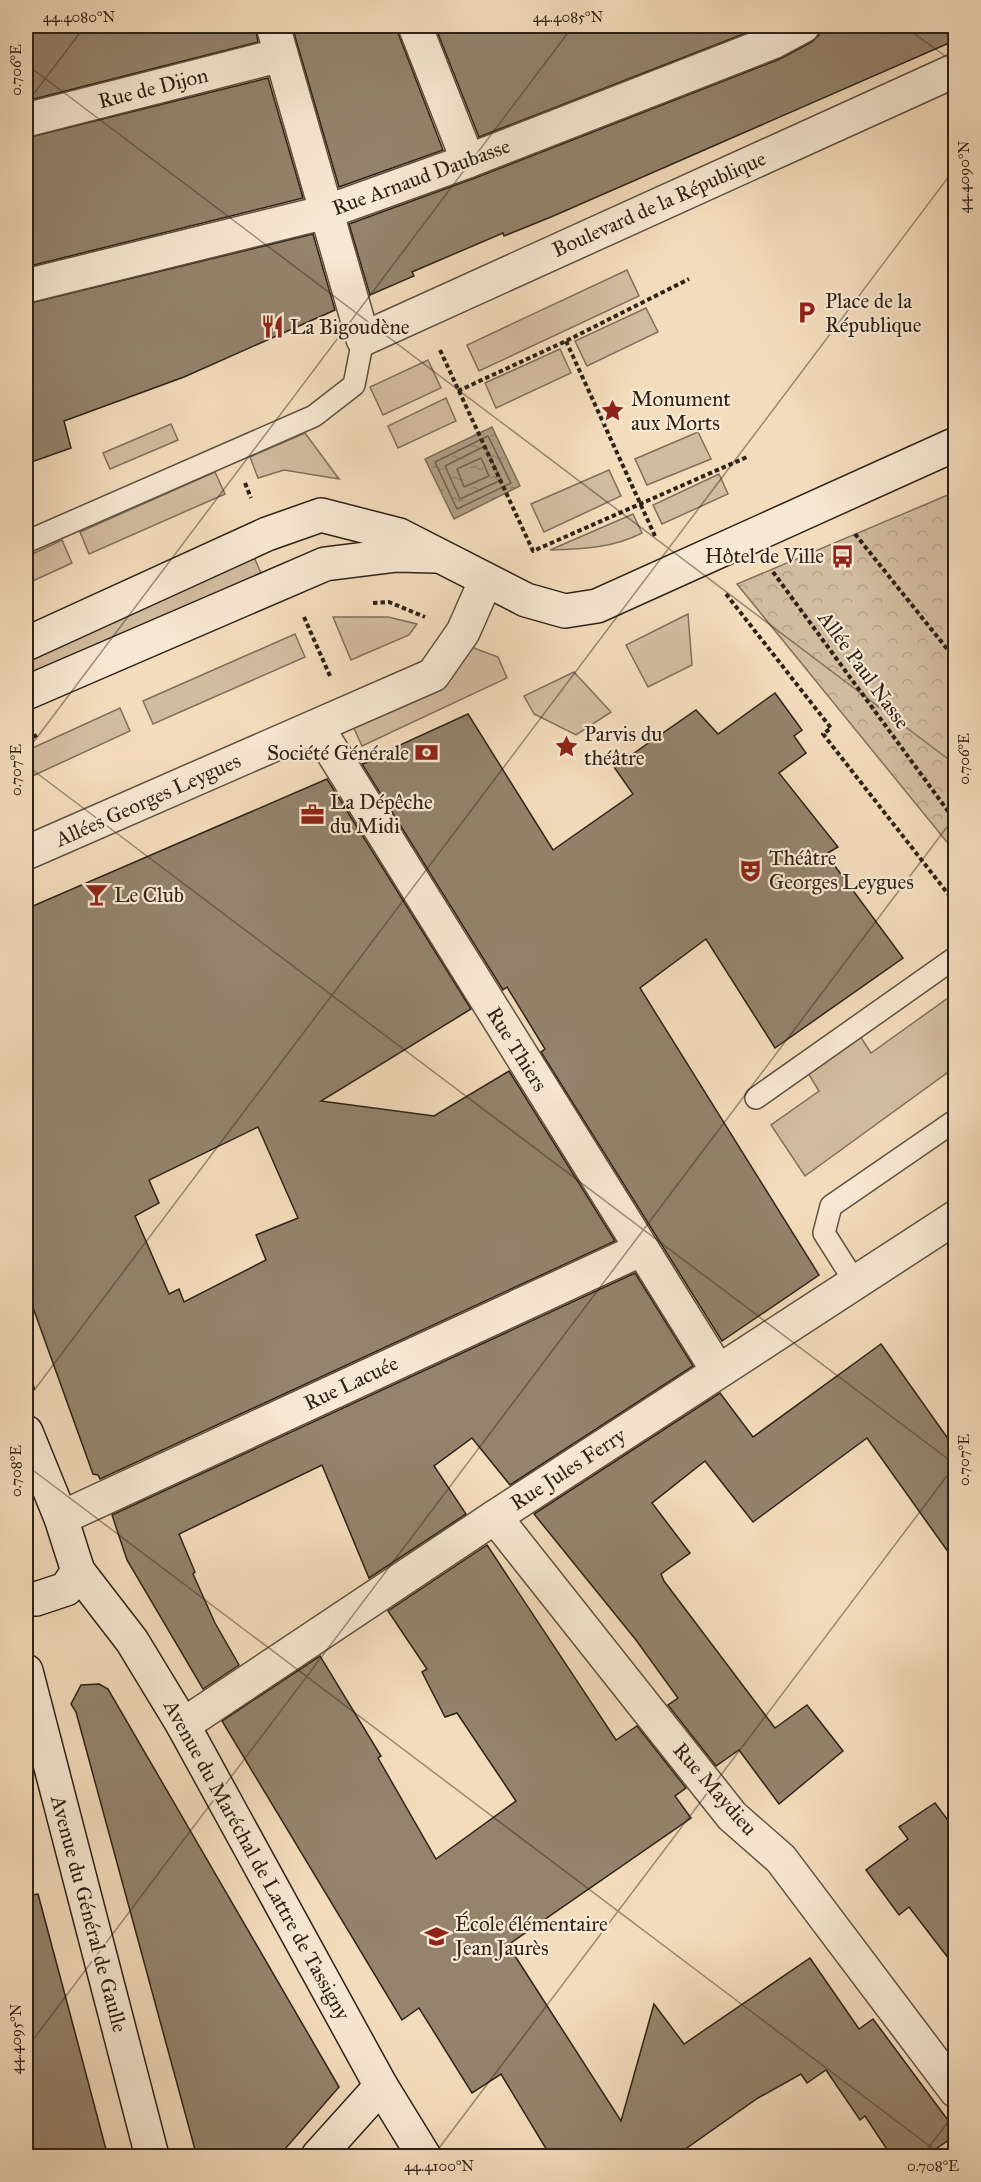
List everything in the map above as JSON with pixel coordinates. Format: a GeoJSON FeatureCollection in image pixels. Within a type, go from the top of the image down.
{"type":"FeatureCollection","features":[{"type":"Feature","properties":{"kind":"street"},"geometry":{"type":"LineString","coordinates":[[415,26],[468,161]]}},
{"type":"Feature","properties":{"kind":"street","name":"Rue Arnaud Daubasse"},"geometry":{"type":"LineString","coordinates":[[26,286],[326,212],[468,161],[773,42],[803,26]]}},
{"type":"Feature","properties":{"kind":"street"},"geometry":{"type":"LineString","coordinates":[[277,40],[363,339]]}},
{"type":"Feature","properties":{"kind":"street","name":"Rue de Dijon"},"geometry":{"type":"LineString","coordinates":[[26,120],[277,40]]}},
{"type":"Feature","properties":{"kind":"street","name":"Boulevard de la République"},"geometry":{"type":"LineString","coordinates":[[363,339],[956,70]]}},
{"type":"Feature","properties":{"kind":"street"},"geometry":{"type":"LineString","coordinates":[[26,644],[267,534],[321,515],[399,535],[525,600],[565,611],[597,606],[956,444]]}},
{"type":"Feature","properties":{"kind":"street"},"geometry":{"type":"LineString","coordinates":[[26,693],[325,564],[397,555],[440,555]]}},
{"type":"Feature","properties":{"kind":"street","name":"Allées Georges Leygues"},"geometry":{"type":"LineString","coordinates":[[26,854],[433,675],[463,632],[486,580]]}},
{"type":"Feature","properties":{"kind":"street","name":"Rue Thiers"},"geometry":{"type":"LineString","coordinates":[[316,727],[718,1371]]}},
{"type":"Feature","properties":{"kind":"street","name":"Rue Jules Ferry"},"geometry":{"type":"LineString","coordinates":[[183,1725],[495,1517],[956,1217]]}},
{"type":"Feature","properties":{"kind":"street","name":"Rue Lacuée"},"geometry":{"type":"LineString","coordinates":[[61,1518],[642,1248]]}},
{"type":"Feature","properties":{"kind":"street","name":"Avenue du Maréchal de Lattre de Tassigny"},"geometry":{"type":"LineString","coordinates":[[29,1445],[61,1518],[78,1571],[132,1641],[183,1725],[381,2086],[424,2157]]}},
{"type":"Feature","properties":{"kind":"street","name":"Rue Maydieu"},"geometry":{"type":"LineString","coordinates":[[495,1517],[732,1816],[781,1859],[956,2091]]}},
{"type":"Feature","properties":{"kind":"street"},"geometry":{"type":"LineString","coordinates":[[26,1598],[36,1599],[66,1589],[78,1571]]}},
{"type":"Feature","properties":{"kind":"street","name":"Avenue du Général de Gaulle"},"geometry":{"type":"LineString","coordinates":[[26,1671],[152,2157]]}},
{"type":"Feature","properties":{"kind":"street"},"geometry":{"type":"LineString","coordinates":[[318,2157],[381,2086]]}},
{"type":"Feature","properties":{"kind":"lane"},"geometry":{"type":"LineString","coordinates":[[26,542],[314,416],[354,385],[363,339]]}},
{"type":"Feature","properties":{"kind":"lane"},"geometry":{"type":"LineString","coordinates":[[756,1098],[956,957]]}},
{"type":"Feature","properties":{"kind":"lane"},"geometry":{"type":"LineString","coordinates":[[855,1282],[824,1233],[831,1206],[956,1120]]}},
{"type":"Feature","properties":{"kind":"path"},"geometry":{"type":"LineString","coordinates":[[689,279],[566,341],[458,391],[533,551],[640,502],[747,457]]}},
{"type":"Feature","properties":{"kind":"path"},"geometry":{"type":"LineString","coordinates":[[566,341],[657,540],[668,573]]}},
{"type":"Feature","properties":{"kind":"path"},"geometry":{"type":"LineString","coordinates":[[829,501],[956,660]]}},
{"type":"Feature","properties":{"kind":"path","name":"Allée Paul Nasse"},"geometry":{"type":"LineString","coordinates":[[748,537],[956,822]]}},
{"type":"Feature","properties":{"kind":"path"},"geometry":{"type":"LineString","coordinates":[[699,559],[804,691],[831,728],[823,734],[956,904]]}},
{"type":"Feature","properties":{"kind":"path"},"geometry":{"type":"LineString","coordinates":[[369,603],[389,602],[463,632]]}},
{"type":"Feature","properties":{"kind":"path"},"geometry":{"type":"LineString","coordinates":[[294,622],[313,614]]}},
{"type":"Feature","properties":{"kind":"path"},"geometry":{"type":"LineString","coordinates":[[26,740],[47,731]]}},
{"type":"Feature","properties":{"kind":"green space"},"geometry":{"type":"Polygon","coordinates":[[[627,270],[639,296],[479,371],[467,345],[627,270]]]}},
{"type":"Feature","properties":{"kind":"green space"},"geometry":{"type":"Polygon","coordinates":[[[646,308],[658,332],[587,366],[575,341],[646,308]]]}},
{"type":"Feature","properties":{"kind":"green space"},"geometry":{"type":"Polygon","coordinates":[[[560,349],[571,373],[496,408],[485,383],[560,349]]]}},
{"type":"Feature","properties":{"kind":"green space"},"geometry":{"type":"Polygon","coordinates":[[[428,360],[441,388],[383,415],[370,387],[428,360]]]}},
{"type":"Feature","properties":{"kind":"green space"},"geometry":{"type":"Polygon","coordinates":[[[446,398],[456,421],[398,448],[388,426],[446,398]]]}},
{"type":"Feature","properties":{"kind":"green space"},"geometry":{"type":"Polygon","coordinates":[[[171,424],[178,440],[110,469],[103,453],[171,424]]]}},
{"type":"Feature","properties":{"kind":"green space"},"geometry":{"type":"Polygon","coordinates":[[[698,432],[711,459],[647,485],[635,459],[698,432]]]}},
{"type":"Feature","properties":{"kind":"green space"},"geometry":{"type":"Polygon","coordinates":[[[305,433],[339,479],[284,470],[258,478],[250,457],[305,433]]]}},
{"type":"Feature","properties":{"kind":"green space"},"geometry":{"type":"Polygon","coordinates":[[[609,470],[621,496],[544,532],[531,504],[609,470]]]}},
{"type":"Feature","properties":{"kind":"green space"},"geometry":{"type":"Polygon","coordinates":[[[215,472],[225,494],[89,554],[80,532],[215,472]]]}},
{"type":"Feature","properties":{"kind":"green space"},"geometry":{"type":"Polygon","coordinates":[[[719,474],[728,494],[662,524],[653,505],[719,474]]]}},
{"type":"Feature","properties":{"kind":"green space"},"geometry":{"type":"Polygon","coordinates":[[[955,492],[955,852],[737,584],[955,492]]]}},
{"type":"Feature","properties":{"kind":"green space"},"geometry":{"type":"Polygon","coordinates":[[[633,514],[642,533],[631,538],[598,547],[550,550],[633,514]]]}},
{"type":"Feature","properties":{"kind":"green space"},"geometry":{"type":"Polygon","coordinates":[[[62,540],[72,563],[26,584],[26,557],[62,540]]]}},
{"type":"Feature","properties":{"kind":"green space"},"geometry":{"type":"Polygon","coordinates":[[[254,557],[261,573],[26,677],[26,659],[254,557]]]}},
{"type":"Feature","properties":{"kind":"green space"},"geometry":{"type":"Polygon","coordinates":[[[688,614],[692,665],[648,687],[626,645],[688,614]]]}},
{"type":"Feature","properties":{"kind":"green space"},"geometry":{"type":"Polygon","coordinates":[[[333,617],[388,617],[417,624],[409,635],[351,660],[333,617]]]}},
{"type":"Feature","properties":{"kind":"green space"},"geometry":{"type":"Polygon","coordinates":[[[295,634],[305,657],[153,724],[143,701],[295,634]]]}},
{"type":"Feature","properties":{"kind":"green space"},"geometry":{"type":"Polygon","coordinates":[[[466,645],[498,657],[507,678],[362,746],[352,724],[466,645]]]}},
{"type":"Feature","properties":{"kind":"green space"},"geometry":{"type":"Polygon","coordinates":[[[574,672],[611,712],[576,735],[534,714],[524,696],[574,672]]]}},
{"type":"Feature","properties":{"kind":"green space"},"geometry":{"type":"Polygon","coordinates":[[[120,708],[130,731],[26,779],[26,751],[120,708]]]}},
{"type":"Feature","properties":{"kind":"green space"},"geometry":{"type":"Polygon","coordinates":[[[955,993],[955,1067],[805,1176],[771,1125],[819,1091],[808,1073],[860,1036],[871,1053],[955,993]]]}},
{"type":"Feature","properties":{"kind":"water"},"geometry":{"type":"Polygon","coordinates":[[[492,427],[520,486],[454,519],[425,459],[492,427]]]}},
{"type":"Feature","properties":{"kind":"building"},"geometry":{"type":"Polygon","coordinates":[[[26,26],[255,26],[258,42],[26,101],[26,26]]]}},
{"type":"Feature","properties":{"kind":"building"},"geometry":{"type":"Polygon","coordinates":[[[292,26],[397,26],[443,150],[339,187],[292,26]]]}},
{"type":"Feature","properties":{"kind":"building"},"geometry":{"type":"Polygon","coordinates":[[[435,26],[764,26],[479,137],[435,26]]]}},
{"type":"Feature","properties":{"kind":"building"},"geometry":{"type":"Polygon","coordinates":[[[822,26],[956,26],[956,40],[551,217],[504,236],[503,233],[412,272],[414,276],[370,295],[349,224],[475,178],[780,59],[812,42],[819,35],[822,26]]]}},
{"type":"Feature","properties":{"kind":"building"},"geometry":{"type":"Polygon","coordinates":[[[268,78],[303,198],[26,267],[26,138],[268,78]]]}},
{"type":"Feature","properties":{"kind":"building"},"geometry":{"type":"Polygon","coordinates":[[[313,234],[335,310],[184,377],[64,421],[71,448],[26,464],[26,304],[313,234]]]}},
{"type":"Feature","properties":{"kind":"building"},"geometry":{"type":"Polygon","coordinates":[[[775,693],[802,730],[794,736],[806,753],[779,773],[838,847],[826,854],[903,958],[775,1048],[706,939],[640,988],[819,1275],[722,1341],[541,1052],[545,1049],[507,987],[503,990],[362,764],[468,714],[553,850],[633,794],[614,767],[696,710],[718,734],[775,693]]]}},
{"type":"Feature","properties":{"kind":"building"},"geometry":{"type":"Polygon","coordinates":[[[327,779],[471,1009],[321,1101],[434,1116],[509,1071],[615,1241],[100,1479],[98,1475],[93,1474],[26,1288],[26,909],[327,779]],[[258,1127],[149,1180],[159,1203],[135,1216],[169,1294],[179,1289],[184,1302],[266,1260],[256,1235],[298,1218],[258,1127]]]}},
{"type":"Feature","properties":{"kind":"building"},"geometry":{"type":"Polygon","coordinates":[[[635,1273],[693,1366],[510,1485],[472,1438],[434,1466],[466,1514],[369,1578],[322,1465],[179,1534],[195,1572],[193,1574],[215,1623],[239,1665],[203,1689],[127,1560],[112,1515],[635,1273]]]}},
{"type":"Feature","properties":{"kind":"building"},"geometry":{"type":"Polygon","coordinates":[[[881,1344],[956,1450],[956,1563],[867,1438],[753,1522],[705,1461],[652,1503],[690,1553],[661,1574],[664,1581],[775,1728],[807,1705],[843,1751],[779,1804],[739,1750],[716,1766],[668,1705],[678,1698],[636,1640],[534,1514],[720,1393],[753,1437],[881,1344]]]}},
{"type":"Feature","properties":{"kind":"building"},"geometry":{"type":"Polygon","coordinates":[[[487,1545],[616,1740],[637,1726],[686,1788],[675,1796],[691,1818],[508,1945],[621,2121],[654,2004],[684,2044],[810,1958],[859,2029],[873,2019],[956,2131],[956,2135],[924,2157],[892,2157],[865,2116],[860,2120],[826,2070],[807,2083],[801,2074],[758,2098],[674,2157],[551,2157],[501,2074],[472,2093],[419,2008],[402,2020],[222,1721],[320,1656],[381,1756],[378,1758],[436,1859],[516,1801],[457,1713],[445,1717],[422,1672],[427,1669],[388,1611],[487,1545]]]}},
{"type":"Feature","properties":{"kind":"building"},"geometry":{"type":"Polygon","coordinates":[[[99,1684],[108,1689],[339,2087],[278,2157],[197,2157],[76,1712],[71,1704],[81,1685],[99,1684]]]}},
{"type":"Feature","properties":{"kind":"building"},"geometry":{"type":"Polygon","coordinates":[[[935,1803],[956,1831],[956,1968],[909,1907],[899,1915],[866,1870],[908,1839],[899,1827],[935,1803]]]}},
{"type":"Feature","properties":{"kind":"building"},"geometry":{"type":"Polygon","coordinates":[[[38,1894],[108,2157],[26,2157],[26,1896],[38,1894]]]}},
{"type":"Feature","properties":{"kind":"place","name":"Place de la République"},"geometry":{"type":"Point","coordinates":[807,313]}},
{"type":"Feature","properties":{"kind":"place","name":"La Bigoudène"},"geometry":{"type":"Point","coordinates":[272,327]}},
{"type":"Feature","properties":{"kind":"place","name":"Monument aux Morts"},"geometry":{"type":"Point","coordinates":[613,411]}},
{"type":"Feature","properties":{"kind":"place","name":"Hôtel de Ville"},"geometry":{"type":"Point","coordinates":[842,556]}},
{"type":"Feature","properties":{"kind":"place","name":"Parvis du théâtre"},"geometry":{"type":"Point","coordinates":[566,746]}},
{"type":"Feature","properties":{"kind":"place","name":"Société Générale"},"geometry":{"type":"Point","coordinates":[427,753]}},
{"type":"Feature","properties":{"kind":"place","name":"La Dépêche du Midi"},"geometry":{"type":"Point","coordinates":[312,814]}},
{"type":"Feature","properties":{"kind":"place","name":"Théâtre Georges Leygues"},"geometry":{"type":"Point","coordinates":[751,870]}},
{"type":"Feature","properties":{"kind":"place","name":"Le Club"},"geometry":{"type":"Point","coordinates":[96,895]}},
{"type":"Feature","properties":{"kind":"place","name":"École élémentaire Jean Jaurès"},"geometry":{"type":"Point","coordinates":[437,1936]}}]}
